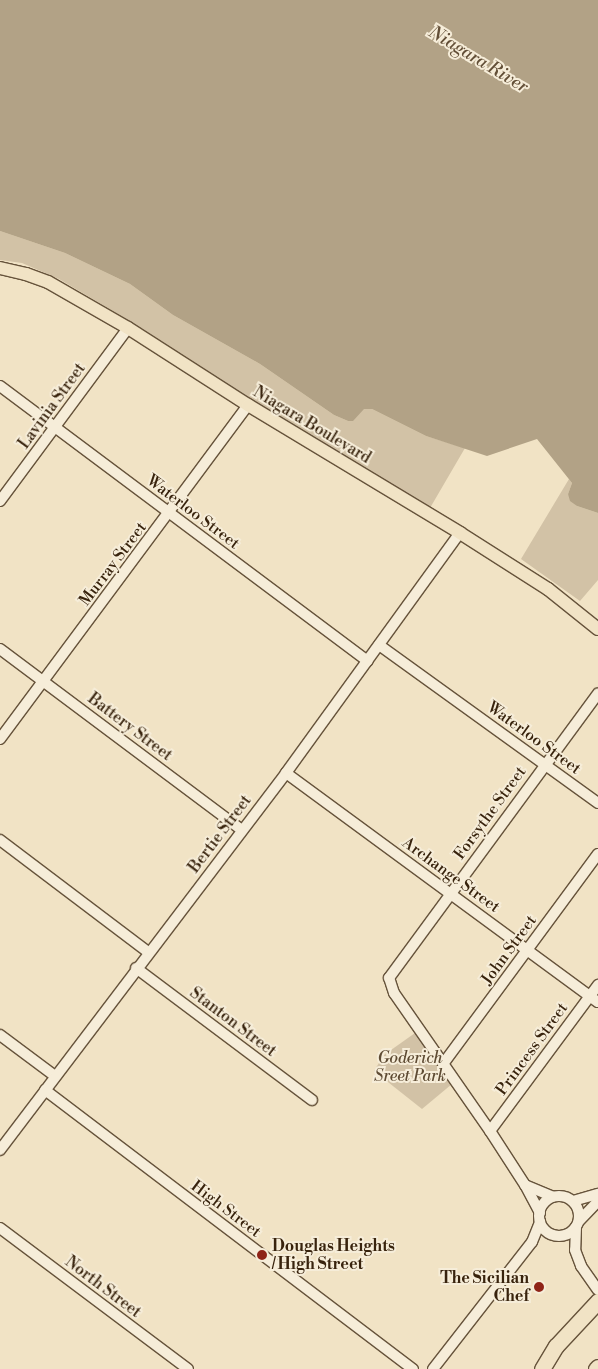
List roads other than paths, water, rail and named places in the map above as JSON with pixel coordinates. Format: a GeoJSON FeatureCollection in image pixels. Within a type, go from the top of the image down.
{"type":"FeatureCollection","features":[{"type":"Feature","properties":{"kind":"highway"},"geometry":{"type":"LineString","coordinates":[[542,1369],[556,1346],[598,1301]]}},
{"type":"Feature","properties":{"kind":"main road","name":"Niagara Boulevard"},"geometry":{"type":"LineString","coordinates":[[0,268],[26,274],[48,282],[128,328],[248,405],[460,533],[548,589],[598,629]]}},
{"type":"Feature","properties":{"kind":"street","name":"Lavinia Street"},"geometry":{"type":"LineString","coordinates":[[0,502],[128,328]]}},
{"type":"Feature","properties":{"kind":"street","name":"Waterloo Street"},"geometry":{"type":"LineString","coordinates":[[0,386],[368,661]]}},
{"type":"Feature","properties":{"kind":"street","name":"Murray Street"},"geometry":{"type":"LineString","coordinates":[[0,739],[248,405]]}},
{"type":"Feature","properties":{"kind":"street","name":"Bertie Street"},"geometry":{"type":"LineString","coordinates":[[0,1150],[148,952],[286,773],[460,533]]}},
{"type":"Feature","properties":{"kind":"street","name":"Waterloo Street"},"geometry":{"type":"LineString","coordinates":[[379,645],[598,803]]}},
{"type":"Feature","properties":{"kind":"street","name":"Battery Street"},"geometry":{"type":"LineString","coordinates":[[0,649],[242,830]]}},
{"type":"Feature","properties":{"kind":"street","name":"Forsythe Street"},"geometry":{"type":"LineString","coordinates":[[443,1064],[394,992],[388,978],[598,693]]}},
{"type":"Feature","properties":{"kind":"street","name":"Archange Street"},"geometry":{"type":"LineString","coordinates":[[286,773],[594,999]]}},
{"type":"Feature","properties":{"kind":"street"},"geometry":{"type":"LineString","coordinates":[[0,840],[148,952]]}},
{"type":"Feature","properties":{"kind":"street","name":"John Street"},"geometry":{"type":"LineString","coordinates":[[443,1064],[598,854]]}},
{"type":"Feature","properties":{"kind":"street","name":"Stanton Street"},"geometry":{"type":"LineString","coordinates":[[136,968],[312,1100]]}},
{"type":"Feature","properties":{"kind":"street","name":"Princess Street"},"geometry":{"type":"LineString","coordinates":[[490,1131],[594,999],[598,985]]}},
{"type":"Feature","properties":{"kind":"street"},"geometry":{"type":"LineString","coordinates":[[0,1034],[55,1076]]}},
{"type":"Feature","properties":{"kind":"street"},"geometry":{"type":"LineString","coordinates":[[443,1064],[490,1131],[524,1185],[549,1233],[558,1236],[574,1250],[581,1266],[598,1290]]}},
{"type":"Feature","properties":{"kind":"street","name":"High Street"},"geometry":{"type":"LineString","coordinates":[[44,1090],[413,1369]]}},
{"type":"Feature","properties":{"kind":"street"},"geometry":{"type":"LineString","coordinates":[[524,1185],[553,1197],[567,1197],[573,1201],[579,1214],[574,1250]]}},
{"type":"Feature","properties":{"kind":"street"},"geometry":{"type":"LineString","coordinates":[[573,1201],[598,1194]]}},
{"type":"Feature","properties":{"kind":"street"},"geometry":{"type":"LineString","coordinates":[[433,1369],[532,1242],[546,1201],[553,1197]]}},
{"type":"Feature","properties":{"kind":"street"},"geometry":{"type":"LineString","coordinates":[[532,1242],[569,1234],[598,1201]]}},
{"type":"Feature","properties":{"kind":"street","name":"North Street"},"geometry":{"type":"LineString","coordinates":[[0,1228],[188,1369]]}},
{"type":"Feature","properties":{"kind":"water","name":"Niagara River"},"geometry":{"type":"Polygon","coordinates":[[[0,0],[598,0],[598,513],[577,506],[570,501],[568,494],[572,483],[537,439],[487,456],[426,436],[372,409],[364,409],[353,421],[348,421],[334,415],[260,364],[173,315],[130,284],[65,253],[0,231],[0,0]]]}},
{"type":"Feature","properties":{"kind":"place","name":"Douglas Heights / High Street"},"geometry":{"type":"Point","coordinates":[262,1255]}},
{"type":"Feature","properties":{"kind":"place","name":"The Sicilian Chef"},"geometry":{"type":"Point","coordinates":[539,1287]}},
{"type":"Feature","properties":{"kind":"park label","name":"Goderich Sreet Park"},"geometry":{"type":"Point","coordinates":[410,1067]}}]}
